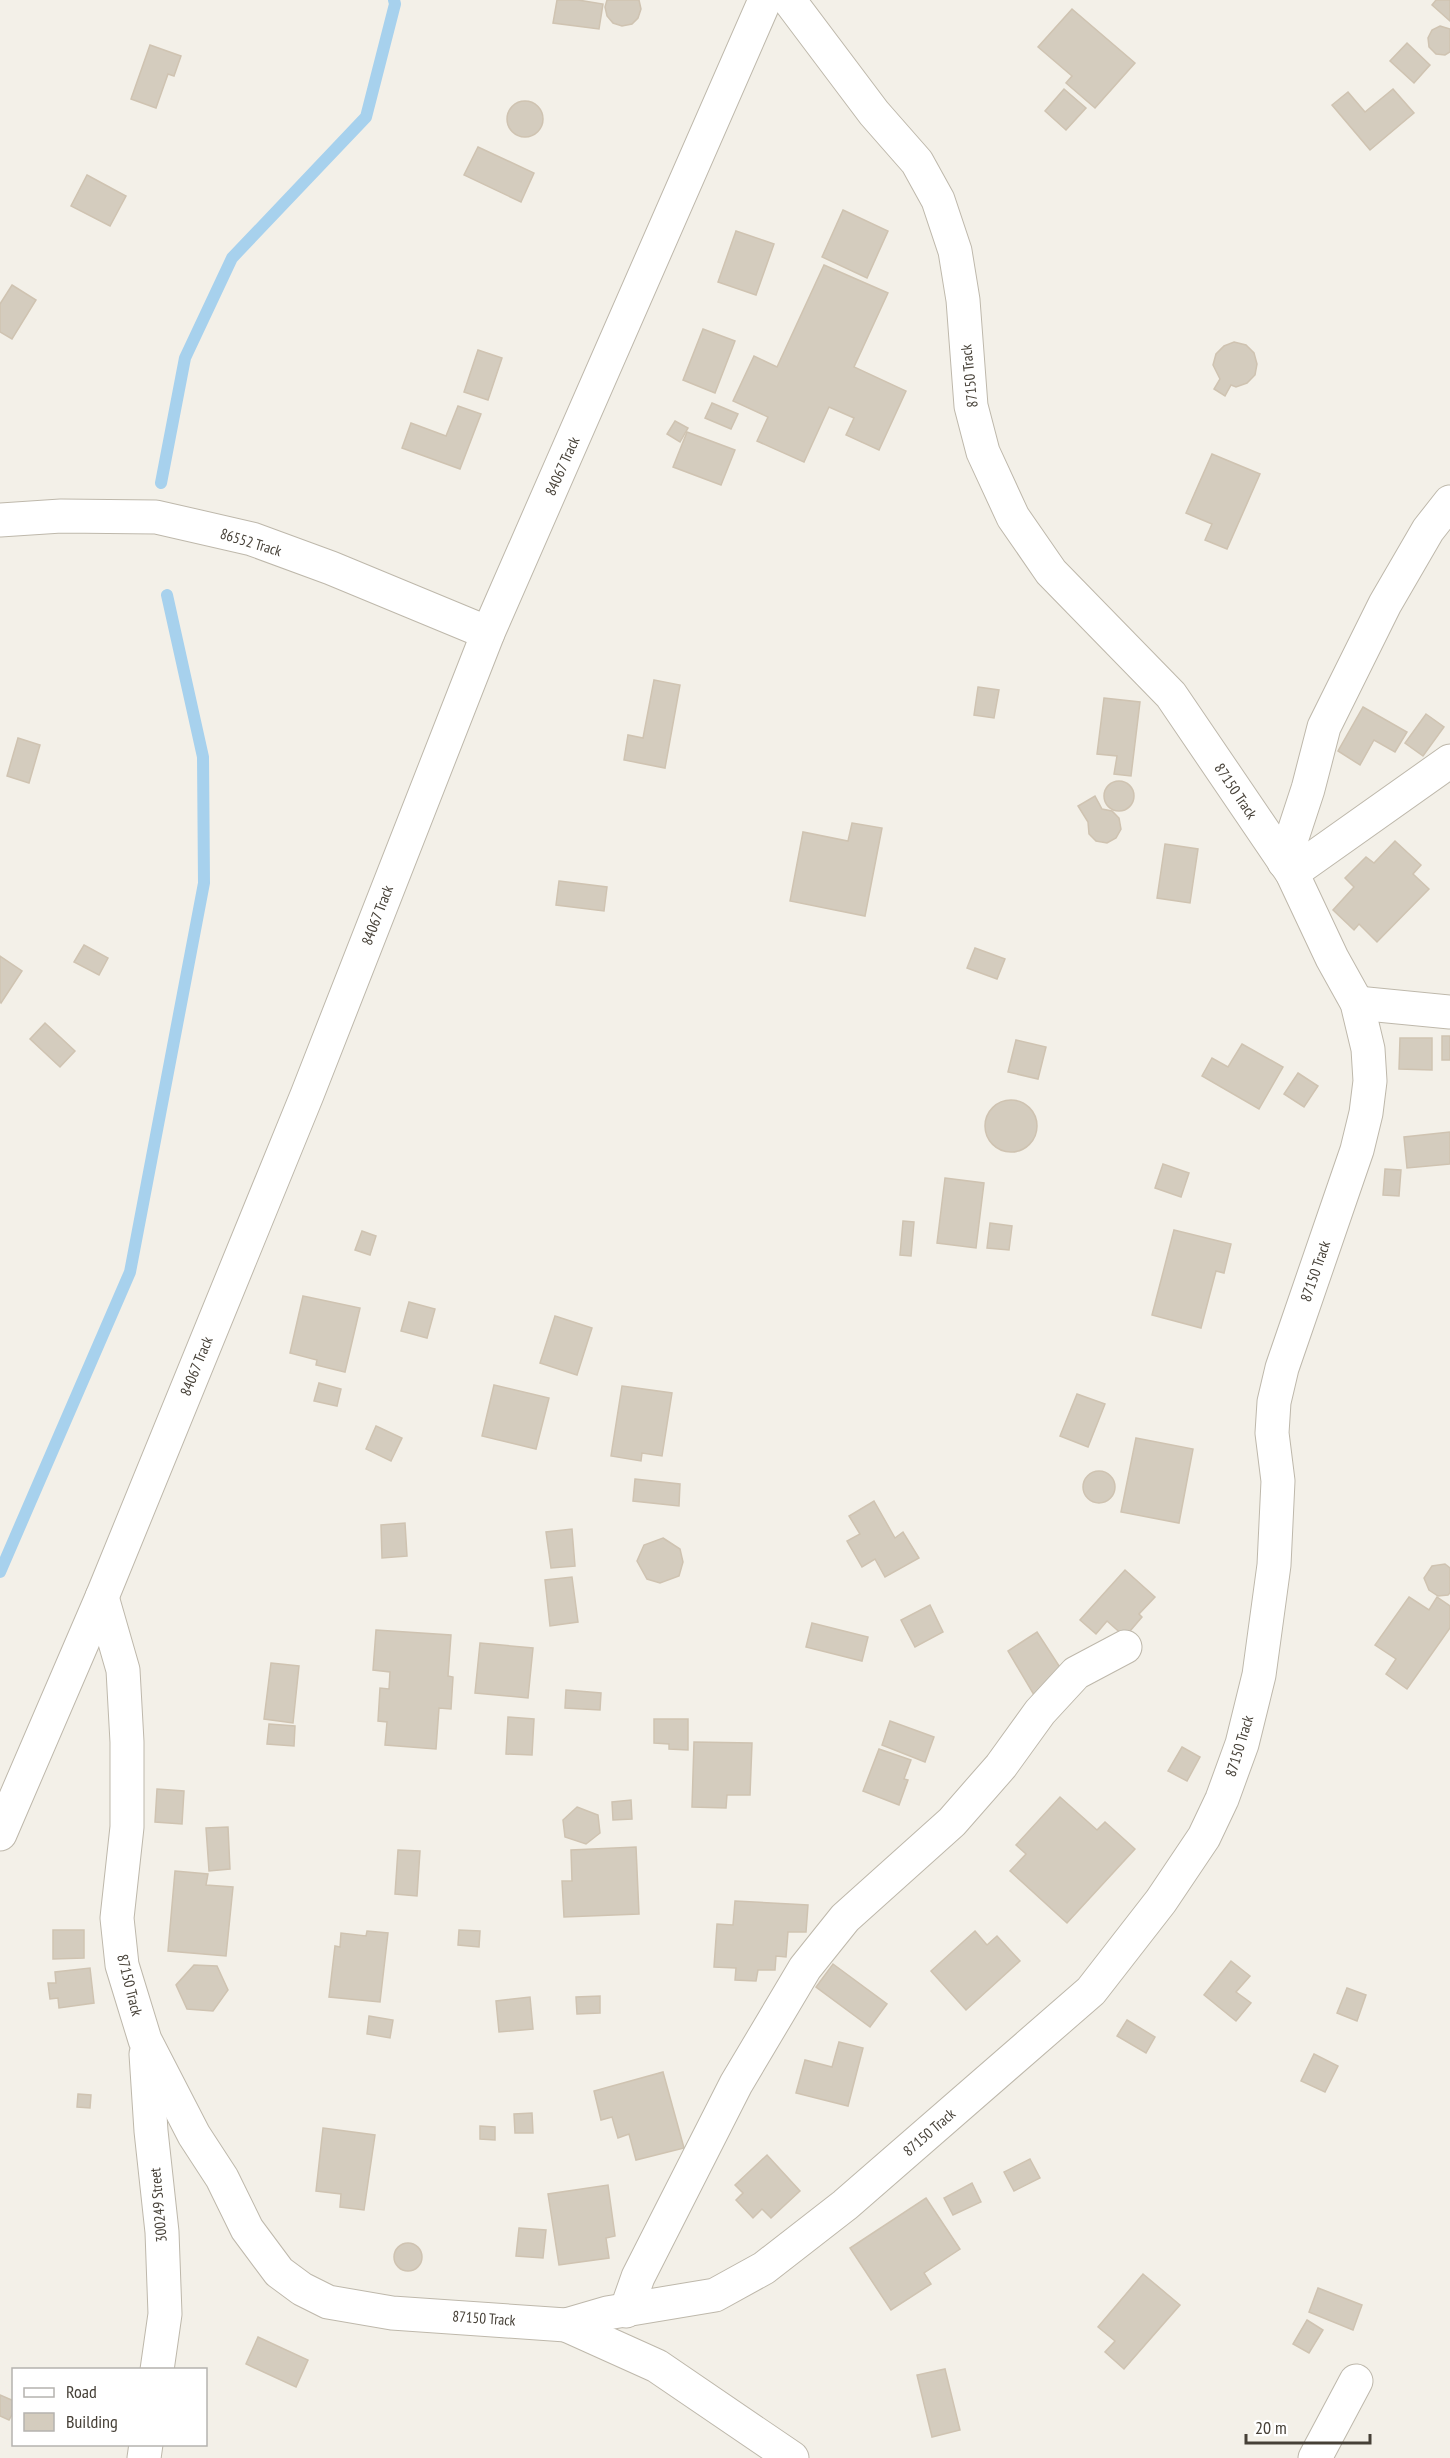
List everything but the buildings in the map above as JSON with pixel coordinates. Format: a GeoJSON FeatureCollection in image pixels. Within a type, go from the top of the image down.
{"type":"FeatureCollection","features":[{"type":"Feature","properties":{"kind":"street","name":"84067 Track"},"geometry":{"type":"LineString","coordinates":[[0,1834],[102,1596],[302,1106],[488,633],[765,0]]}},
{"type":"Feature","properties":{"kind":"street","name":"87150 Track"},"geometry":{"type":"LineString","coordinates":[[102,1596],[123,1670],[127,1742],[127,1827],[117,1918],[122,1965],[145,2040],[194,2135],[222,2178],[248,2229],[279,2272],[302,2289],[328,2302],[354,2308],[392,2313],[566,2325],[607,2313],[715,2295],[744,2281],[845,2205],[1091,1991],[1161,1901],[1204,1837],[1222,1799],[1242,1744],[1259,1675],[1274,1565],[1278,1481],[1272,1433],[1277,1391],[1282,1368],[1311,1281],[1358,1150],[1366,1113],[1370,1081],[1368,1049],[1357,1003],[1288,868],[1171,695],[1051,572],[1012,517],[983,452],[971,406],[963,300],[955,250],[938,200],[917,162],[874,113],[789,0]]}},
{"type":"Feature","properties":{"kind":"street"},"geometry":{"type":"LineString","coordinates":[[1288,868],[1324,727],[1385,604],[1428,530],[1450,502]]}},
{"type":"Feature","properties":{"kind":"street","name":"86552 Track"},"geometry":{"type":"LineString","coordinates":[[0,520],[60,516],[156,517],[242,537],[331,568],[488,633]]}},
{"type":"Feature","properties":{"kind":"street"},"geometry":{"type":"LineString","coordinates":[[1288,868],[1450,761]]}},
{"type":"Feature","properties":{"kind":"street"},"geometry":{"type":"LineString","coordinates":[[1357,1003],[1450,1012]]}},
{"type":"Feature","properties":{"kind":"street"},"geometry":{"type":"LineString","coordinates":[[626,2311],[638,2277],[736,2084],[805,1968],[845,1918],[952,1822],[1000,1766],[1040,1712],[1076,1673],[1125,1647]]}},
{"type":"Feature","properties":{"kind":"street","name":"300249 Street"},"geometry":{"type":"LineString","coordinates":[[145,2040],[151,2131],[162,2232],[165,2314],[157,2368]]}},
{"type":"Feature","properties":{"kind":"street"},"geometry":{"type":"LineString","coordinates":[[566,2325],[657,2366],[792,2458]]}},
{"type":"Feature","properties":{"kind":"street"},"geometry":{"type":"LineString","coordinates":[[1315,2458],[1356,2381]]}},
{"type":"Feature","properties":{"kind":"waterway"},"geometry":{"type":"LineString","coordinates":[[161,483],[185,358],[232,258],[366,117],[395,4],[394,0]]}},
{"type":"Feature","properties":{"kind":"waterway"},"geometry":{"type":"LineString","coordinates":[[0,1572],[130,1272],[204,883],[203,757],[167,595]]}}]}
